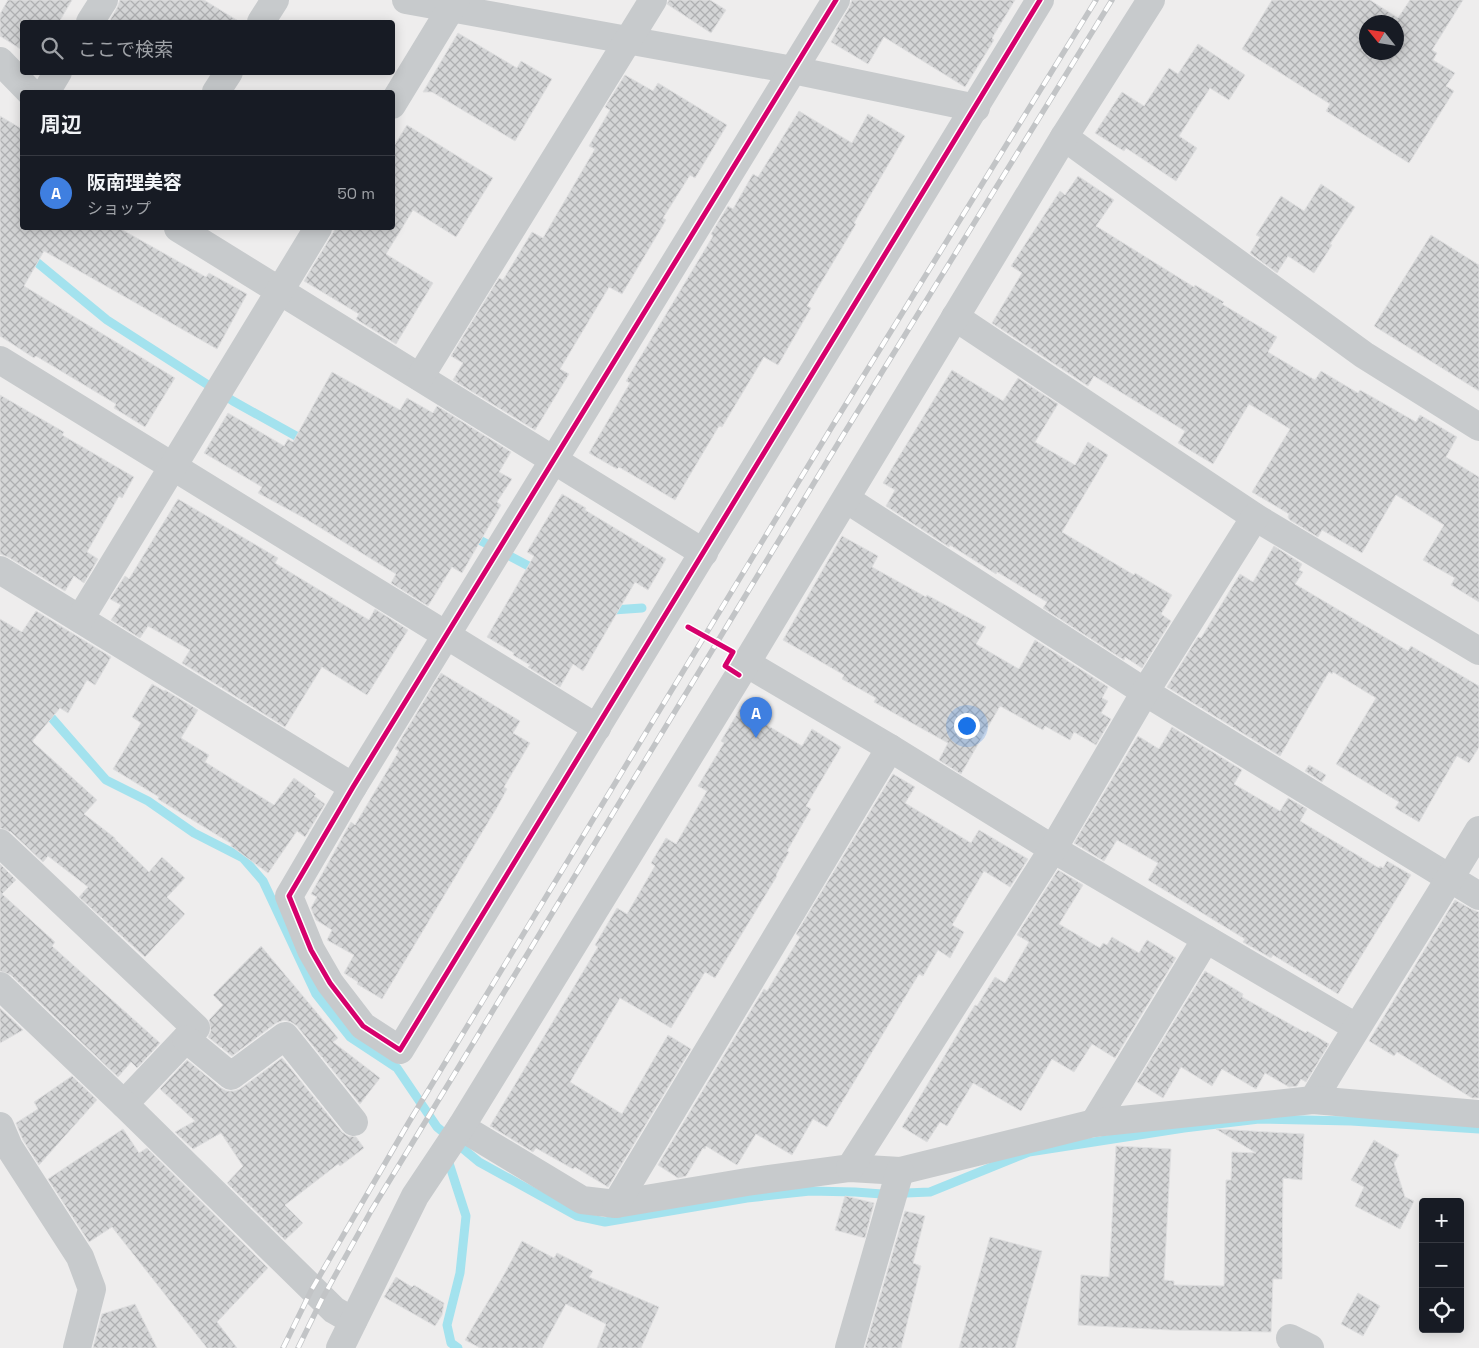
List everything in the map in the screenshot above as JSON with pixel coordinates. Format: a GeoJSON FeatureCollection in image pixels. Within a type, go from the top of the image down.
{"type":"FeatureCollection","features":[{"type":"Feature","properties":{"kind":"street"},"geometry":{"type":"LineString","coordinates":[[91,20],[104,0]]}},
{"type":"Feature","properties":{"kind":"street"},"geometry":{"type":"LineString","coordinates":[[261,20],[275,0]]}},
{"type":"Feature","properties":{"kind":"street"},"geometry":{"type":"LineString","coordinates":[[406,0],[453,4],[628,40],[793,70],[976,108]]}},
{"type":"Feature","properties":{"kind":"street"},"geometry":{"type":"LineString","coordinates":[[420,378],[652,0]]}},
{"type":"Feature","properties":{"kind":"street"},"geometry":{"type":"LineString","coordinates":[[836,0],[353,786],[290,896],[311,950],[330,982],[363,1026],[400,1050],[976,108],[1040,0]]}},
{"type":"Feature","properties":{"kind":"street"},"geometry":{"type":"LineString","coordinates":[[340,1348],[415,1196],[461,1127],[846,499],[1064,138],[1151,0]]}},
{"type":"Feature","properties":{"kind":"street"},"geometry":{"type":"LineString","coordinates":[[395,100],[453,4]]}},
{"type":"Feature","properties":{"kind":"street"},"geometry":{"type":"LineString","coordinates":[[0,61],[28,90]]}},
{"type":"Feature","properties":{"kind":"street"},"geometry":{"type":"LineString","coordinates":[[47,90],[56,75]]}},
{"type":"Feature","properties":{"kind":"street"},"geometry":{"type":"LineString","coordinates":[[217,90],[227,75]]}},
{"type":"Feature","properties":{"kind":"street"},"geometry":{"type":"LineString","coordinates":[[1064,138],[1364,355],[1479,427]]}},
{"type":"Feature","properties":{"kind":"street"},"geometry":{"type":"LineString","coordinates":[[181,230],[704,553]]}},
{"type":"Feature","properties":{"kind":"street"},"geometry":{"type":"LineString","coordinates":[[80,619],[317,230]]}},
{"type":"Feature","properties":{"kind":"street"},"geometry":{"type":"LineString","coordinates":[[955,317],[1255,517],[1479,651]]}},
{"type":"Feature","properties":{"kind":"street"},"geometry":{"type":"LineString","coordinates":[[0,360],[597,728]]}},
{"type":"Feature","properties":{"kind":"street"},"geometry":{"type":"LineString","coordinates":[[846,499],[1145,692],[1479,896]]}},
{"type":"Feature","properties":{"kind":"street"},"geometry":{"type":"LineString","coordinates":[[850,1168],[1053,850],[1145,692],[1255,517]]}},
{"type":"Feature","properties":{"kind":"street"},"geometry":{"type":"LineString","coordinates":[[0,570],[353,786]]}},
{"type":"Feature","properties":{"kind":"street"},"geometry":{"type":"LineString","coordinates":[[746,663],[890,748],[1053,850],[1356,1027]]}},
{"type":"Feature","properties":{"kind":"street"},"geometry":{"type":"LineString","coordinates":[[616,1204],[890,748]]}},
{"type":"Feature","properties":{"kind":"street"},"geometry":{"type":"LineString","coordinates":[[1313,1100],[1356,1027],[1479,830]]}},
{"type":"Feature","properties":{"kind":"street"},"geometry":{"type":"LineString","coordinates":[[0,843],[196,1028],[124,1104]]}},
{"type":"Feature","properties":{"kind":"street"},"geometry":{"type":"LineString","coordinates":[[1094,1123],[1206,939]]}},
{"type":"Feature","properties":{"kind":"street"},"geometry":{"type":"LineString","coordinates":[[0,986],[124,1104],[334,1310],[352,1321]]}},
{"type":"Feature","properties":{"kind":"street"},"geometry":{"type":"LineString","coordinates":[[186,1039],[231,1076],[285,1036],[354,1122]]}},
{"type":"Feature","properties":{"kind":"street"},"geometry":{"type":"LineString","coordinates":[[461,1127],[582,1200],[616,1204],[747,1182],[850,1168],[900,1171],[1094,1123],[1313,1100],[1479,1114]]}},
{"type":"Feature","properties":{"kind":"street"},"geometry":{"type":"LineString","coordinates":[[0,1126],[8,1146],[80,1257],[92,1289],[77,1348]]}},
{"type":"Feature","properties":{"kind":"street"},"geometry":{"type":"LineString","coordinates":[[849,1348],[900,1171]]}},
{"type":"Feature","properties":{"kind":"building"},"geometry":{"type":"Polygon","coordinates":[[[8,0],[72,0],[60,20],[20,20],[20,49],[0,36],[0,14],[8,0]]]}},
{"type":"Feature","properties":{"kind":"building"},"geometry":{"type":"Polygon","coordinates":[[[120,0],[204,0],[237,20],[110,20],[120,0]]]}},
{"type":"Feature","properties":{"kind":"building"},"geometry":{"type":"Polygon","coordinates":[[[669,0],[710,0],[726,10],[711,33],[667,4],[669,0]]]}},
{"type":"Feature","properties":{"kind":"building"},"geometry":{"type":"Polygon","coordinates":[[[852,0],[1015,0],[992,38],[994,40],[965,87],[884,37],[868,64],[831,42],[852,0]]]}},
{"type":"Feature","properties":{"kind":"building"},"geometry":{"type":"Polygon","coordinates":[[[1272,0],[1370,0],[1393,15],[1359,15],[1359,60],[1404,60],[1404,15],[1400,15],[1410,0],[1463,0],[1432,50],[1437,53],[1433,60],[1455,73],[1446,86],[1454,91],[1409,163],[1326,111],[1330,104],[1242,49],[1272,0]]]}},
{"type":"Feature","properties":{"kind":"building"},"geometry":{"type":"Polygon","coordinates":[[[458,33],[517,68],[521,61],[552,79],[515,141],[432,92],[423,92],[458,33]]]}},
{"type":"Feature","properties":{"kind":"building"},"geometry":{"type":"Polygon","coordinates":[[[1198,44],[1245,75],[1229,100],[1210,88],[1179,136],[1197,148],[1176,181],[1126,148],[1124,151],[1095,133],[1122,92],[1144,106],[1169,68],[1178,74],[1198,44]]]}},
{"type":"Feature","properties":{"kind":"building"},"geometry":{"type":"Polygon","coordinates":[[[625,75],[653,91],[658,83],[727,125],[695,178],[690,175],[663,218],[666,220],[622,294],[609,287],[560,369],[569,374],[535,430],[453,380],[463,363],[451,356],[499,278],[503,280],[532,232],[543,238],[595,149],[589,146],[610,110],[605,107],[625,75]]]}},
{"type":"Feature","properties":{"kind":"building"},"geometry":{"type":"Polygon","coordinates":[[[799,111],[852,143],[868,114],[905,136],[807,306],[811,308],[778,365],[764,357],[722,427],[719,426],[675,500],[619,467],[617,469],[589,453],[630,383],[626,381],[713,236],[711,234],[728,206],[733,209],[753,174],[758,177],[799,111]]]}},
{"type":"Feature","properties":{"kind":"building"},"geometry":{"type":"Polygon","coordinates":[[[0,116],[20,128],[20,230],[123,230],[206,277],[209,273],[247,294],[217,349],[44,251],[24,286],[175,378],[145,427],[114,408],[116,404],[36,356],[34,358],[0,336],[0,116]]]}},
{"type":"Feature","properties":{"kind":"building"},"geometry":{"type":"Polygon","coordinates":[[[407,125],[493,178],[456,237],[413,210],[386,254],[433,283],[396,344],[356,319],[359,314],[304,281],[335,230],[395,230],[395,144],[407,125]]]}},
{"type":"Feature","properties":{"kind":"building"},"geometry":{"type":"Polygon","coordinates":[[[1078,176],[1114,200],[1096,226],[1194,287],[1195,285],[1224,302],[1222,304],[1277,337],[1268,352],[1315,380],[1321,371],[1358,393],[1360,390],[1416,422],[1420,415],[1457,437],[1446,457],[1479,477],[1479,602],[1451,585],[1455,578],[1423,560],[1444,525],[1396,495],[1362,553],[1322,530],[1318,537],[1290,520],[1289,514],[1252,492],[1290,429],[1249,404],[1213,464],[1178,443],[1185,431],[1094,376],[1088,386],[992,323],[1022,273],[1011,266],[1060,191],[1065,195],[1078,176]]]}},
{"type":"Feature","properties":{"kind":"building"},"geometry":{"type":"Polygon","coordinates":[[[1321,184],[1355,207],[1330,244],[1332,245],[1314,273],[1288,256],[1277,273],[1250,253],[1260,237],[1256,235],[1281,196],[1304,211],[1321,184]]]}},
{"type":"Feature","properties":{"kind":"building"},"geometry":{"type":"Polygon","coordinates":[[[1431,235],[1479,265],[1479,391],[1374,326],[1431,235]]]}},
{"type":"Feature","properties":{"kind":"building"},"geometry":{"type":"Polygon","coordinates":[[[952,370],[1003,401],[1018,378],[1058,404],[1035,442],[1075,465],[1088,442],[1108,455],[1062,532],[1134,575],[1135,573],[1172,595],[1161,614],[1171,621],[1142,668],[1125,657],[1124,660],[1043,608],[1047,602],[997,572],[996,574],[950,545],[949,547],[886,506],[895,490],[883,483],[952,370]]]}},
{"type":"Feature","properties":{"kind":"building"},"geometry":{"type":"Polygon","coordinates":[[[332,372],[400,410],[407,398],[433,413],[437,406],[511,452],[499,472],[512,479],[497,502],[501,505],[462,573],[452,567],[428,606],[391,583],[396,574],[306,519],[258,493],[262,487],[204,453],[228,413],[284,446],[288,439],[293,442],[332,372]]]}},
{"type":"Feature","properties":{"kind":"building"},"geometry":{"type":"Polygon","coordinates":[[[0,395],[64,432],[62,435],[134,477],[122,498],[119,496],[87,552],[98,559],[84,583],[74,576],[65,591],[0,554],[0,395]]]}},
{"type":"Feature","properties":{"kind":"building"},"geometry":{"type":"Polygon","coordinates":[[[562,494],[666,559],[648,590],[635,582],[583,671],[573,664],[560,687],[528,667],[530,665],[513,655],[514,653],[487,637],[534,556],[527,552],[562,494]]]}},
{"type":"Feature","properties":{"kind":"building"},"geometry":{"type":"Polygon","coordinates":[[[178,499],[278,558],[275,563],[369,620],[375,609],[408,630],[367,695],[322,667],[285,727],[182,663],[190,650],[148,626],[140,638],[111,620],[121,605],[110,599],[125,576],[129,579],[178,499]]]}},
{"type":"Feature","properties":{"kind":"building"},"geometry":{"type":"Polygon","coordinates":[[[842,536],[878,556],[872,567],[986,627],[976,644],[1019,669],[1035,640],[1108,687],[1102,698],[1108,701],[1101,713],[1111,719],[1096,745],[1074,732],[1070,740],[1045,726],[1043,730],[1000,706],[961,774],[939,760],[948,743],[874,702],[876,698],[842,679],[844,675],[783,640],[842,536]]]}},
{"type":"Feature","properties":{"kind":"building"},"geometry":{"type":"Polygon","coordinates":[[[1274,546],[1302,564],[1299,570],[1303,572],[1295,584],[1408,651],[1411,646],[1479,686],[1479,747],[1469,763],[1457,756],[1419,822],[1395,808],[1399,802],[1336,764],[1376,698],[1333,672],[1332,674],[1329,672],[1280,756],[1167,687],[1198,637],[1201,638],[1240,574],[1253,582],[1274,546]]]}},
{"type":"Feature","properties":{"kind":"building"},"geometry":{"type":"Polygon","coordinates":[[[36,611],[111,657],[95,685],[87,680],[68,713],[60,708],[33,742],[97,800],[84,814],[115,838],[149,872],[162,857],[185,878],[167,897],[185,914],[145,957],[79,897],[88,887],[48,856],[43,862],[11,832],[0,828],[0,619],[22,632],[36,611]]]}},
{"type":"Feature","properties":{"kind":"building"},"geometry":{"type":"Polygon","coordinates":[[[441,673],[520,721],[513,733],[530,743],[504,787],[507,789],[496,809],[382,999],[357,984],[358,982],[344,973],[354,955],[327,940],[332,930],[316,920],[311,908],[317,897],[311,894],[351,822],[355,825],[399,751],[395,749],[441,673]]]}},
{"type":"Feature","properties":{"kind":"building"},"geometry":{"type":"Polygon","coordinates":[[[152,684],[198,710],[181,738],[209,755],[205,762],[274,805],[294,778],[316,794],[314,796],[325,804],[305,837],[297,831],[268,873],[231,846],[232,844],[113,769],[141,723],[132,717],[152,684]]]}},
{"type":"Feature","properties":{"kind":"building"},"geometry":{"type":"Polygon","coordinates":[[[740,709],[802,746],[812,729],[841,747],[806,806],[811,809],[787,851],[789,852],[777,876],[715,978],[705,972],[671,1028],[620,998],[570,1082],[622,1114],[668,1035],[691,1049],[608,1187],[575,1167],[573,1169],[536,1148],[533,1152],[490,1126],[598,947],[595,945],[617,908],[627,914],[655,866],[651,863],[666,838],[676,844],[707,791],[698,786],[724,743],[721,741],[740,709]]]}},
{"type":"Feature","properties":{"kind":"building"},"geometry":{"type":"Polygon","coordinates":[[[1172,727],[1242,770],[1234,784],[1280,811],[1288,798],[1307,809],[1300,821],[1379,868],[1380,866],[1383,868],[1387,861],[1411,875],[1338,994],[1273,955],[1271,958],[1243,942],[1245,939],[1148,880],[1158,863],[1117,840],[1104,861],[1074,843],[1138,736],[1159,749],[1172,727]]]}},
{"type":"Feature","properties":{"kind":"building"},"geometry":{"type":"Polygon","coordinates":[[[1309,765],[1326,775],[1322,782],[1305,771],[1309,765]]]}},
{"type":"Feature","properties":{"kind":"building"},"geometry":{"type":"Polygon","coordinates":[[[893,774],[915,787],[905,803],[971,843],[979,830],[1028,859],[1010,887],[984,871],[952,925],[964,932],[950,958],[938,950],[923,976],[919,974],[827,1127],[813,1119],[792,1155],[756,1134],[737,1165],[706,1146],[686,1176],[678,1178],[658,1165],[764,989],[767,991],[800,937],[796,934],[893,774]]]}},
{"type":"Feature","properties":{"kind":"building"},"geometry":{"type":"Polygon","coordinates":[[[0,864],[16,880],[2,894],[55,942],[52,946],[160,1043],[137,1068],[131,1062],[118,1077],[11,975],[0,971],[0,864]]]}},
{"type":"Feature","properties":{"kind":"building"},"geometry":{"type":"Polygon","coordinates":[[[1058,870],[1083,885],[1059,924],[1100,948],[1103,943],[1107,945],[1112,937],[1139,953],[1147,940],[1176,958],[1115,1058],[1092,1044],[1074,1072],[1052,1059],[1021,1111],[973,1083],[947,1126],[940,1122],[927,1142],[902,1127],[975,1005],[977,1006],[995,977],[1005,983],[1029,942],[1017,935],[1058,870]]]}},
{"type":"Feature","properties":{"kind":"building"},"geometry":{"type":"Polygon","coordinates":[[[1455,900],[1479,912],[1479,1098],[1472,1098],[1397,1052],[1394,1056],[1369,1041],[1455,900]]]}},
{"type":"Feature","properties":{"kind":"building"},"geometry":{"type":"Polygon","coordinates":[[[261,946],[338,1038],[333,1042],[380,1078],[360,1104],[297,1026],[291,1022],[284,1020],[276,1023],[232,1056],[208,1037],[211,1031],[209,1020],[223,1005],[213,995],[261,946]]]}},
{"type":"Feature","properties":{"kind":"building"},"geometry":{"type":"Polygon","coordinates":[[[1205,971],[1243,994],[1242,997],[1329,1044],[1306,1082],[1301,1079],[1297,1086],[1289,1087],[1265,1073],[1256,1089],[1222,1069],[1212,1086],[1181,1067],[1163,1098],[1137,1082],[1205,971]]]}},
{"type":"Feature","properties":{"kind":"building"},"geometry":{"type":"Polygon","coordinates":[[[0,1008],[23,1030],[0,1043],[0,1008]]]}},
{"type":"Feature","properties":{"kind":"building"},"geometry":{"type":"Polygon","coordinates":[[[282,1058],[342,1132],[348,1136],[356,1137],[364,1148],[340,1166],[338,1164],[285,1205],[303,1223],[285,1240],[227,1183],[243,1166],[221,1133],[193,1149],[175,1132],[195,1121],[160,1089],[187,1060],[221,1088],[227,1091],[234,1091],[240,1089],[282,1058]]]}},
{"type":"Feature","properties":{"kind":"building"},"geometry":{"type":"Polygon","coordinates":[[[72,1076],[97,1100],[39,1165],[23,1140],[16,1123],[38,1109],[34,1102],[72,1076]]]}},
{"type":"Feature","properties":{"kind":"building"},"geometry":{"type":"Polygon","coordinates":[[[123,1129],[139,1153],[147,1148],[268,1268],[217,1322],[237,1348],[207,1348],[112,1227],[89,1242],[48,1179],[123,1129]]]}},
{"type":"Feature","properties":{"kind":"building"},"geometry":{"type":"Polygon","coordinates":[[[1216,1129],[1304,1134],[1302,1180],[1283,1178],[1282,1279],[1273,1279],[1271,1332],[1171,1330],[1078,1325],[1081,1275],[1109,1277],[1116,1146],[1171,1149],[1164,1280],[1174,1281],[1174,1285],[1224,1286],[1226,1180],[1231,1180],[1232,1152],[1256,1153],[1216,1129]]]}},
{"type":"Feature","properties":{"kind":"building"},"geometry":{"type":"Polygon","coordinates":[[[1374,1140],[1399,1155],[1394,1163],[1405,1197],[1414,1201],[1400,1229],[1355,1206],[1364,1187],[1351,1180],[1374,1140]]]}},
{"type":"Feature","properties":{"kind":"building"},"geometry":{"type":"Polygon","coordinates":[[[845,1196],[874,1203],[865,1238],[835,1230],[845,1196]]]}},
{"type":"Feature","properties":{"kind":"building"},"geometry":{"type":"Polygon","coordinates":[[[905,1211],[925,1216],[913,1263],[921,1266],[901,1348],[865,1348],[905,1211]]]}},
{"type":"Feature","properties":{"kind":"building"},"geometry":{"type":"Polygon","coordinates":[[[990,1237],[1042,1251],[1015,1348],[959,1348],[990,1237]]]}},
{"type":"Feature","properties":{"kind":"building"},"geometry":{"type":"Polygon","coordinates":[[[522,1241],[554,1258],[557,1253],[593,1271],[589,1277],[659,1307],[641,1348],[597,1348],[606,1324],[566,1304],[542,1348],[480,1348],[465,1340],[522,1241]]]}},
{"type":"Feature","properties":{"kind":"building"},"geometry":{"type":"Polygon","coordinates":[[[396,1277],[412,1287],[414,1285],[444,1303],[442,1315],[435,1326],[384,1297],[396,1277]]]}},
{"type":"Feature","properties":{"kind":"building"},"geometry":{"type":"Polygon","coordinates":[[[1358,1293],[1380,1306],[1363,1336],[1341,1324],[1358,1293]]]}},
{"type":"Feature","properties":{"kind":"building"},"geometry":{"type":"Polygon","coordinates":[[[135,1304],[157,1348],[93,1348],[102,1314],[135,1304]]]}},
{"type":"Feature","properties":{"kind":"waterway"},"geometry":{"type":"LineString","coordinates":[[28,255],[107,320],[233,401],[305,441]]}},
{"type":"Feature","properties":{"kind":"waterway"},"geometry":{"type":"LineString","coordinates":[[470,535],[538,571]]}},
{"type":"Feature","properties":{"kind":"waterway"},"geometry":{"type":"LineString","coordinates":[[608,607],[613,610],[642,608]]}},
{"type":"Feature","properties":{"kind":"waterway"},"geometry":{"type":"LineString","coordinates":[[43,710],[106,780],[148,801],[194,833],[243,858],[263,881],[316,994],[350,1037],[397,1068],[437,1127],[479,1162],[577,1216],[605,1222],[747,1198],[810,1191],[882,1194],[930,1192],[1029,1152],[1184,1128],[1259,1119],[1351,1121],[1479,1129]]}},
{"type":"Feature","properties":{"kind":"waterway"},"geometry":{"type":"LineString","coordinates":[[447,1157],[466,1216],[460,1273],[447,1325],[451,1343],[458,1348]]}},
{"type":"Feature","properties":{"kind":"railway"},"geometry":{"type":"LineString","coordinates":[[283,1348],[312,1289],[409,1122],[833,425],[1096,0]]}},
{"type":"Feature","properties":{"kind":"railway"},"geometry":{"type":"LineString","coordinates":[[298,1348],[322,1299],[371,1211],[845,432],[1112,0]]}},
{"type":"Feature","properties":{"kind":"cycle path"},"geometry":{"type":"LineString","coordinates":[[836,0],[353,787],[289,896],[311,950],[330,983],[363,1026],[400,1050],[1040,0]]}},
{"type":"Feature","properties":{"kind":"cycle path"},"geometry":{"type":"LineString","coordinates":[[688,627],[733,652],[725,666],[739,675]]}},
{"type":"Feature","properties":{"kind":"place","name":"阪南理美容"},"geometry":{"type":"Point","coordinates":[756,738]}}]}
